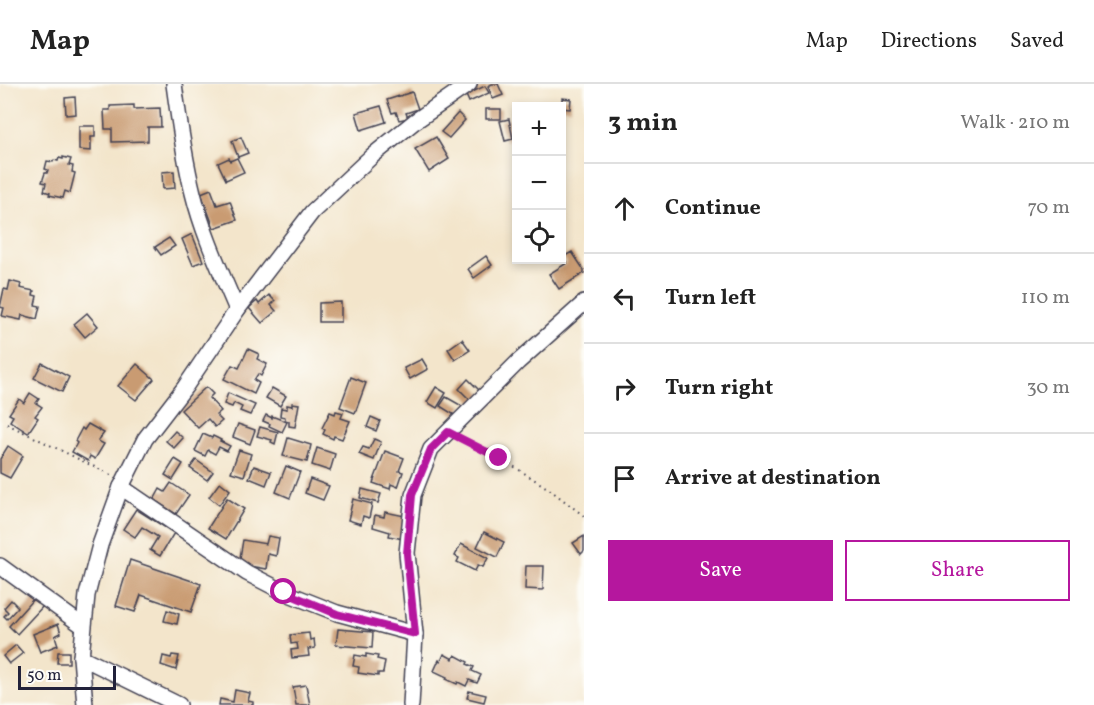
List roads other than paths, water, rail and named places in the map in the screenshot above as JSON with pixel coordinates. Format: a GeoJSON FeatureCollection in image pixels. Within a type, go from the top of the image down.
{"type":"FeatureCollection","features":[{"type":"Feature","properties":{"kind":"street"},"geometry":{"type":"LineString","coordinates":[[174,84],[185,158],[194,196],[214,256],[237,310]]}},
{"type":"Feature","properties":{"kind":"street"},"geometry":{"type":"LineString","coordinates":[[85,705],[81,657],[87,595],[100,544],[122,484],[146,439],[185,387],[237,310],[312,212],[380,149],[469,84]]}},
{"type":"Feature","properties":{"kind":"street"},"geometry":{"type":"LineString","coordinates":[[411,705],[415,634],[407,554],[412,495],[431,449],[518,363],[584,303]]}},
{"type":"Feature","properties":{"kind":"street"},"geometry":{"type":"LineString","coordinates":[[122,484],[247,573],[284,592],[337,614],[415,634]]}},
{"type":"Feature","properties":{"kind":"street"},"geometry":{"type":"LineString","coordinates":[[0,566],[83,626]]}},
{"type":"Feature","properties":{"kind":"street"},"geometry":{"type":"LineString","coordinates":[[81,657],[179,705]]}}]}
